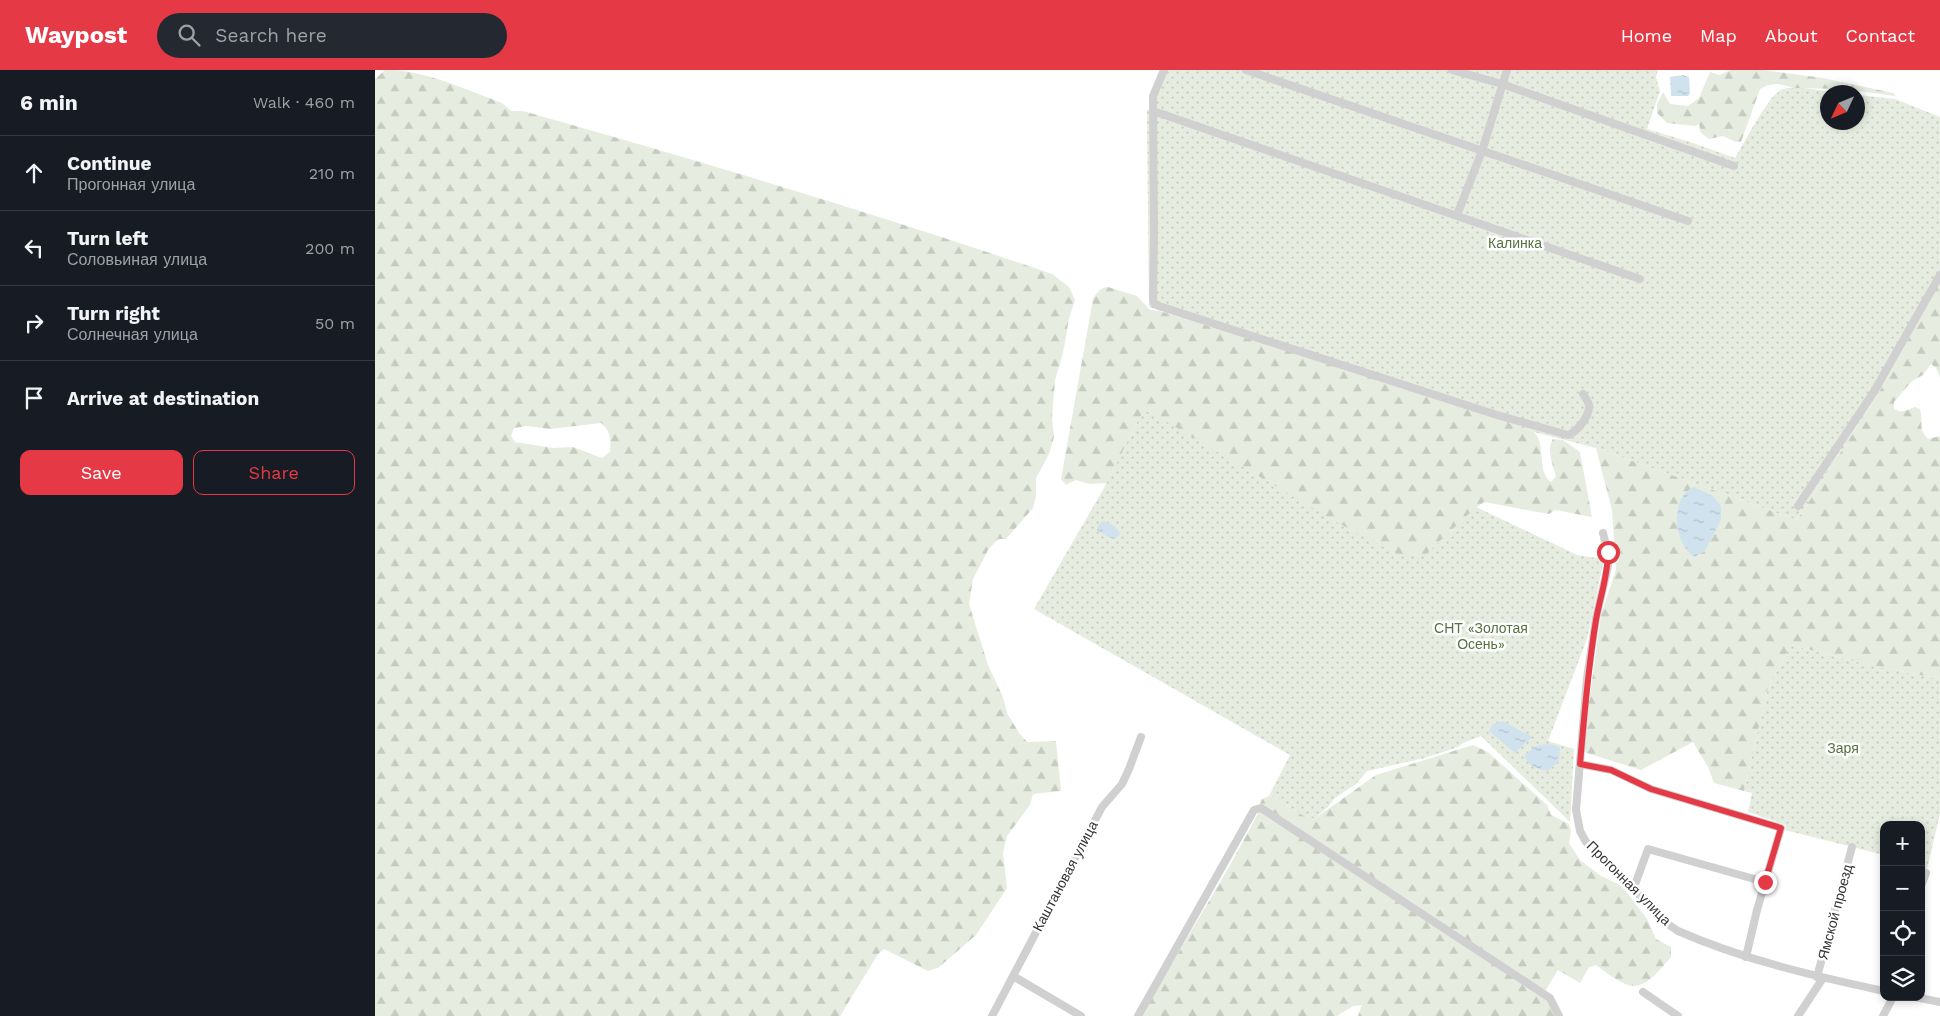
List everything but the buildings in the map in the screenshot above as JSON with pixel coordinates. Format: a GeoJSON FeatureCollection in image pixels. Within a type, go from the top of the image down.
{"type":"FeatureCollection","features":[{"type":"Feature","properties":{"kind":"street"},"geometry":{"type":"LineString","coordinates":[[1164,70],[1153,96],[1154,303],[1373,376],[1568,435],[1579,428],[1588,410],[1589,405],[1583,394]]}},
{"type":"Feature","properties":{"kind":"street"},"geometry":{"type":"LineString","coordinates":[[1247,70],[1688,221]]}},
{"type":"Feature","properties":{"kind":"street"},"geometry":{"type":"LineString","coordinates":[[1452,70],[1502,84],[1735,166]]}},
{"type":"Feature","properties":{"kind":"street"},"geometry":{"type":"LineString","coordinates":[[1457,215],[1482,151],[1507,70]]}},
{"type":"Feature","properties":{"kind":"street"},"geometry":{"type":"LineString","coordinates":[[1153,110],[1640,280]]}},
{"type":"Feature","properties":{"kind":"street"},"geometry":{"type":"LineString","coordinates":[[1798,506],[1875,390],[1940,276]]}},
{"type":"Feature","properties":{"kind":"street","name":"Прогонная улица"},"geometry":{"type":"LineString","coordinates":[[1603,533],[1608,552],[1608,566],[1596,618],[1587,678],[1576,810],[1580,831],[1585,842],[1678,931],[1746,957],[1820,978],[1880,990]]}},
{"type":"Feature","properties":{"kind":"street","name":"Каштановая улица"},"geometry":{"type":"LineString","coordinates":[[992,1016],[1102,807],[1122,784],[1141,737]]}},
{"type":"Feature","properties":{"kind":"street"},"geometry":{"type":"LineString","coordinates":[[1580,764],[1611,770],[1651,789],[1781,828],[1746,957]]}},
{"type":"Feature","properties":{"kind":"street"},"geometry":{"type":"LineString","coordinates":[[1138,1016],[1254,810],[1261,808],[1549,998],[1559,1016]]}},
{"type":"Feature","properties":{"kind":"street","name":"Ямской проезд"},"geometry":{"type":"LineString","coordinates":[[1798,1016],[1820,978],[1852,847]]}},
{"type":"Feature","properties":{"kind":"street"},"geometry":{"type":"LineString","coordinates":[[1633,890],[1648,849],[1765,882]]}},
{"type":"Feature","properties":{"kind":"street"},"geometry":{"type":"LineString","coordinates":[[1013,976],[1081,1016]]}},
{"type":"Feature","properties":{"kind":"street"},"geometry":{"type":"LineString","coordinates":[[1643,992],[1678,1016]]}},
{"type":"Feature","properties":{"kind":"street"},"geometry":{"type":"LineString","coordinates":[[1925,999],[1940,1002]]}},
{"type":"Feature","properties":{"kind":"street"},"geometry":{"type":"LineString","coordinates":[[1883,1016],[1891,1001]]}},
{"type":"Feature","properties":{"kind":"green space"},"geometry":{"type":"Polygon","coordinates":[[[385,70],[415,73],[430,77],[502,103],[511,111],[523,111],[722,169],[986,252],[1052,274],[1069,287],[1075,300],[1055,380],[1052,418],[1054,437],[1049,454],[1036,478],[1036,496],[1033,508],[1006,539],[998,539],[988,550],[973,579],[969,604],[988,665],[1003,697],[1007,713],[1019,733],[1027,742],[1056,741],[1061,791],[1033,794],[1030,805],[1007,836],[1003,853],[1007,888],[976,935],[938,968],[928,971],[884,949],[878,954],[840,1016],[375,1016],[375,79],[385,70]],[[601,423],[550,429],[527,426],[514,428],[511,436],[515,442],[553,448],[573,447],[602,458],[610,452],[610,436],[607,429],[601,423]]]}},
{"type":"Feature","properties":{"kind":"green space","name":"Калинка"},"geometry":{"type":"Polygon","coordinates":[[[1164,70],[1658,70],[1656,77],[1660,91],[1647,129],[1735,158],[1764,109],[1777,93],[1783,89],[1802,88],[1820,90],[1820,130],[1865,130],[1865,96],[1895,99],[1940,117],[1940,282],[1877,396],[1797,520],[1596,448],[1534,432],[1149,307],[1147,110],[1153,110],[1153,96],[1164,70]]]}},
{"type":"Feature","properties":{"kind":"green space"},"geometry":{"type":"Polygon","coordinates":[[[1731,70],[1762,70],[1823,78],[1856,85],[1820,85],[1820,89],[1796,88],[1778,84],[1768,85],[1760,89],[1741,142],[1736,142],[1723,136],[1709,139],[1701,133],[1699,124],[1695,126],[1667,123],[1657,113],[1657,104],[1663,92],[1670,104],[1688,106],[1699,98],[1710,72],[1719,75],[1731,70]]]}},
{"type":"Feature","properties":{"kind":"green space"},"geometry":{"type":"Polygon","coordinates":[[[1865,87],[1893,93],[1896,96],[1865,92],[1865,87]]]}},
{"type":"Feature","properties":{"kind":"green space"},"geometry":{"type":"Polygon","coordinates":[[[1940,282],[1940,378],[1936,368],[1931,364],[1923,375],[1912,381],[1894,402],[1894,409],[1902,411],[1915,407],[1920,409],[1922,428],[1925,435],[1928,439],[1940,436],[1940,679],[1870,665],[1791,645],[1768,687],[1744,791],[1714,783],[1708,767],[1693,742],[1641,770],[1584,752],[1601,615],[1616,570],[1612,510],[1596,448],[1797,520],[1877,396],[1940,282]]]}},
{"type":"Feature","properties":{"kind":"green space"},"geometry":{"type":"Polygon","coordinates":[[[1108,287],[1137,296],[1150,310],[1160,311],[1427,395],[1534,432],[1540,444],[1544,472],[1551,482],[1556,476],[1551,458],[1551,443],[1553,439],[1563,440],[1580,452],[1592,517],[1555,510],[1549,514],[1484,502],[1426,554],[1407,554],[1401,556],[1340,524],[1150,412],[1145,411],[1138,420],[1107,483],[1090,484],[1076,480],[1066,485],[1061,479],[1093,299],[1099,291],[1108,287]]]}},
{"type":"Feature","properties":{"kind":"green space","name":"СНТ «Золотая Осень»"},"geometry":{"type":"Polygon","coordinates":[[[1145,411],[1150,412],[1407,554],[1426,554],[1476,507],[1577,555],[1604,559],[1587,639],[1548,741],[1574,749],[1570,822],[1481,736],[1458,747],[1425,758],[1367,771],[1356,784],[1335,798],[1314,819],[1308,817],[1269,796],[1290,755],[1034,609],[1104,488],[1138,420],[1145,411]]]}},
{"type":"Feature","properties":{"kind":"green space","name":"Заря"},"geometry":{"type":"Polygon","coordinates":[[[1791,645],[1870,665],[1940,679],[1940,814],[1927,869],[1925,868],[1925,821],[1880,821],[1880,854],[1785,830],[1786,825],[1748,812],[1752,793],[1744,791],[1768,687],[1791,645]]]}},
{"type":"Feature","properties":{"kind":"green space"},"geometry":{"type":"Polygon","coordinates":[[[1473,745],[1488,752],[1547,805],[1551,815],[1569,824],[1571,831],[1569,843],[1580,860],[1601,876],[1618,884],[1625,890],[1647,919],[1656,939],[1671,947],[1671,957],[1652,978],[1636,986],[1628,985],[1596,965],[1589,967],[1580,983],[1558,970],[1545,991],[1260,804],[1262,799],[1269,796],[1281,801],[1302,815],[1314,819],[1376,775],[1473,745]]]}},
{"type":"Feature","properties":{"kind":"green space"},"geometry":{"type":"Polygon","coordinates":[[[1260,810],[1548,998],[1555,1016],[1358,1016],[1362,1005],[1353,1006],[1337,1016],[1141,1016],[1229,867],[1260,810]]]}},
{"type":"Feature","properties":{"kind":"water"},"geometry":{"type":"Polygon","coordinates":[[[1683,75],[1689,77],[1690,93],[1688,96],[1671,96],[1670,77],[1683,75]]]}},
{"type":"Feature","properties":{"kind":"water"},"geometry":{"type":"Polygon","coordinates":[[[1694,487],[1713,496],[1721,506],[1721,520],[1704,552],[1694,557],[1687,551],[1682,542],[1677,521],[1681,500],[1686,492],[1694,487]]]}},
{"type":"Feature","properties":{"kind":"water"},"geometry":{"type":"Polygon","coordinates":[[[1102,521],[1117,529],[1120,534],[1115,539],[1097,530],[1102,521]]]}},
{"type":"Feature","properties":{"kind":"water"},"geometry":{"type":"Polygon","coordinates":[[[1503,721],[1532,737],[1515,753],[1489,731],[1493,724],[1503,721]]]}},
{"type":"Feature","properties":{"kind":"water"},"geometry":{"type":"Polygon","coordinates":[[[1547,744],[1560,748],[1559,761],[1548,771],[1530,764],[1525,755],[1536,746],[1547,744]]]}},
{"type":"Feature","properties":{"kind":"route"},"geometry":{"type":"LineString","coordinates":[[1608,552],[1608,566],[1596,618],[1587,678],[1580,764],[1611,770],[1651,789],[1781,828],[1765,882]]}}]}
